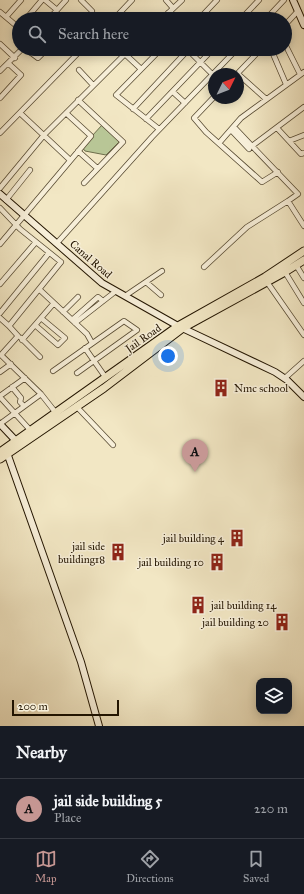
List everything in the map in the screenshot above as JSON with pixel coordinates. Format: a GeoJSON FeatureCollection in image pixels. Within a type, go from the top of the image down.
{"type":"FeatureCollection","features":[{"type":"Feature","properties":{"kind":"main road","name":"Jail Road"},"geometry":{"type":"LineString","coordinates":[[0,458],[4,451],[18,443],[31,431],[58,416],[75,404],[106,378],[181,327],[265,277],[304,251]]}},
{"type":"Feature","properties":{"kind":"main road"},"geometry":{"type":"LineString","coordinates":[[75,404],[181,327],[267,282],[304,260]]}},
{"type":"Feature","properties":{"kind":"main road"},"geometry":{"type":"LineString","coordinates":[[18,443],[58,416]]}},
{"type":"Feature","properties":{"kind":"street"},"geometry":{"type":"LineString","coordinates":[[6,17],[21,0]]}},
{"type":"Feature","properties":{"kind":"street"},"geometry":{"type":"LineString","coordinates":[[33,12],[44,0],[57,10],[66,0]]}},
{"type":"Feature","properties":{"kind":"street"},"geometry":{"type":"LineString","coordinates":[[81,0],[92,11]]}},
{"type":"Feature","properties":{"kind":"street"},"geometry":{"type":"LineString","coordinates":[[166,0],[173,8]]}},
{"type":"Feature","properties":{"kind":"street"},"geometry":{"type":"LineString","coordinates":[[169,12],[182,0]]}},
{"type":"Feature","properties":{"kind":"street"},"geometry":{"type":"LineString","coordinates":[[205,12],[216,0]]}},
{"type":"Feature","properties":{"kind":"street"},"geometry":{"type":"LineString","coordinates":[[248,12],[259,0]]}},
{"type":"Feature","properties":{"kind":"street"},"geometry":{"type":"LineString","coordinates":[[273,12],[284,0]]}},
{"type":"Feature","properties":{"kind":"street"},"geometry":{"type":"LineString","coordinates":[[293,0],[304,25]]}},
{"type":"Feature","properties":{"kind":"street"},"geometry":{"type":"LineString","coordinates":[[120,12],[130,1]]}},
{"type":"Feature","properties":{"kind":"street"},"geometry":{"type":"LineString","coordinates":[[292,17],[298,11]]}},
{"type":"Feature","properties":{"kind":"street"},"geometry":{"type":"LineString","coordinates":[[0,12],[12,22]]}},
{"type":"Feature","properties":{"kind":"street"},"geometry":{"type":"LineString","coordinates":[[0,44],[12,55]]}},
{"type":"Feature","properties":{"kind":"street"},"geometry":{"type":"LineString","coordinates":[[0,133],[75,56]]}},
{"type":"Feature","properties":{"kind":"street"},"geometry":{"type":"LineString","coordinates":[[0,188],[44,136],[123,56]]}},
{"type":"Feature","properties":{"kind":"street"},"geometry":{"type":"LineString","coordinates":[[127,56],[141,69]]}},
{"type":"Feature","properties":{"kind":"street"},"geometry":{"type":"LineString","coordinates":[[154,56],[116,95],[159,129]]}},
{"type":"Feature","properties":{"kind":"street"},"geometry":{"type":"LineString","coordinates":[[133,109],[182,56]]}},
{"type":"Feature","properties":{"kind":"street"},"geometry":{"type":"LineString","coordinates":[[194,56],[208,70]]}},
{"type":"Feature","properties":{"kind":"street"},"geometry":{"type":"LineString","coordinates":[[146,119],[207,56]]}},
{"type":"Feature","properties":{"kind":"street"},"geometry":{"type":"LineString","coordinates":[[218,68],[230,56]]}},
{"type":"Feature","properties":{"kind":"street"},"geometry":{"type":"LineString","coordinates":[[244,68],[255,56]]}},
{"type":"Feature","properties":{"kind":"street"},"geometry":{"type":"LineString","coordinates":[[274,56],[286,84]]}},
{"type":"Feature","properties":{"kind":"street"},"geometry":{"type":"LineString","coordinates":[[220,142],[241,118],[302,73],[292,56]]}},
{"type":"Feature","properties":{"kind":"street"},"geometry":{"type":"LineString","coordinates":[[0,71],[15,58]]}},
{"type":"Feature","properties":{"kind":"street"},"geometry":{"type":"LineString","coordinates":[[0,98],[20,75],[8,63]]}},
{"type":"Feature","properties":{"kind":"street"},"geometry":{"type":"LineString","coordinates":[[79,70],[93,85]]}},
{"type":"Feature","properties":{"kind":"street"},"geometry":{"type":"LineString","coordinates":[[57,242],[159,129],[208,78]]}},
{"type":"Feature","properties":{"kind":"street"},"geometry":{"type":"LineString","coordinates":[[244,79],[266,99]]}},
{"type":"Feature","properties":{"kind":"street"},"geometry":{"type":"LineString","coordinates":[[173,92],[185,102]]}},
{"type":"Feature","properties":{"kind":"street"},"geometry":{"type":"LineString","coordinates":[[78,100],[123,142],[84,182]]}},
{"type":"Feature","properties":{"kind":"street"},"geometry":{"type":"LineString","coordinates":[[208,104],[194,118],[206,132],[220,142],[262,182],[278,172]]}},
{"type":"Feature","properties":{"kind":"street"},"geometry":{"type":"LineString","coordinates":[[251,148],[304,108]]}},
{"type":"Feature","properties":{"kind":"street"},"geometry":{"type":"LineString","coordinates":[[20,113],[70,160]]}},
{"type":"Feature","properties":{"kind":"street"},"geometry":{"type":"LineString","coordinates":[[0,244],[91,136],[66,113]]}},
{"type":"Feature","properties":{"kind":"street"},"geometry":{"type":"LineString","coordinates":[[204,267],[247,227],[298,194],[278,172],[251,148],[232,128]]}},
{"type":"Feature","properties":{"kind":"street"},"geometry":{"type":"LineString","coordinates":[[277,128],[301,154],[304,153]]}},
{"type":"Feature","properties":{"kind":"street"},"geometry":{"type":"LineString","coordinates":[[289,142],[304,136]]}},
{"type":"Feature","properties":{"kind":"street"},"geometry":{"type":"LineString","coordinates":[[78,151],[97,168]]}},
{"type":"Feature","properties":{"kind":"street"},"geometry":{"type":"LineString","coordinates":[[2,197],[30,170]]}},
{"type":"Feature","properties":{"kind":"street","name":"Canal Road"},"geometry":{"type":"LineString","coordinates":[[2,197],[57,242],[102,283],[181,327],[284,378],[304,397]]}},
{"type":"Feature","properties":{"kind":"street"},"geometry":{"type":"LineString","coordinates":[[288,201],[304,226]]}},
{"type":"Feature","properties":{"kind":"street"},"geometry":{"type":"LineString","coordinates":[[0,208],[16,225],[61,262],[40,290],[9,326]]}},
{"type":"Feature","properties":{"kind":"street"},"geometry":{"type":"LineString","coordinates":[[0,284],[36,242]]}},
{"type":"Feature","properties":{"kind":"street"},"geometry":{"type":"LineString","coordinates":[[0,313],[49,253]]}},
{"type":"Feature","properties":{"kind":"street"},"geometry":{"type":"LineString","coordinates":[[296,265],[304,278]]}},
{"type":"Feature","properties":{"kind":"street"},"geometry":{"type":"LineString","coordinates":[[125,296],[162,271]]}},
{"type":"Feature","properties":{"kind":"street"},"geometry":{"type":"LineString","coordinates":[[285,272],[304,303]]}},
{"type":"Feature","properties":{"kind":"street"},"geometry":{"type":"LineString","coordinates":[[146,282],[161,296]]}},
{"type":"Feature","properties":{"kind":"street"},"geometry":{"type":"LineString","coordinates":[[267,282],[304,335]]}},
{"type":"Feature","properties":{"kind":"street"},"geometry":{"type":"LineString","coordinates":[[40,290],[74,321],[92,343]]}},
{"type":"Feature","properties":{"kind":"street"},"geometry":{"type":"LineString","coordinates":[[74,321],[116,291]]}},
{"type":"Feature","properties":{"kind":"street"},"geometry":{"type":"LineString","coordinates":[[63,312],[78,297]]}},
{"type":"Feature","properties":{"kind":"street"},"geometry":{"type":"LineString","coordinates":[[22,340],[54,303]]}},
{"type":"Feature","properties":{"kind":"street"},"geometry":{"type":"LineString","coordinates":[[0,318],[40,357]]}},
{"type":"Feature","properties":{"kind":"street"},"geometry":{"type":"LineString","coordinates":[[35,325],[58,345],[65,338],[41,318]]}},
{"type":"Feature","properties":{"kind":"street"},"geometry":{"type":"LineString","coordinates":[[54,371],[124,321],[137,330],[77,373]]}},
{"type":"Feature","properties":{"kind":"street"},"geometry":{"type":"LineString","coordinates":[[18,336],[1,354],[41,394],[58,416]]}},
{"type":"Feature","properties":{"kind":"street"},"geometry":{"type":"LineString","coordinates":[[85,348],[106,378]]}},
{"type":"Feature","properties":{"kind":"street"},"geometry":{"type":"LineString","coordinates":[[284,378],[304,361]]}},
{"type":"Feature","properties":{"kind":"street"},"geometry":{"type":"LineString","coordinates":[[0,372],[11,364]]}},
{"type":"Feature","properties":{"kind":"street"},"geometry":{"type":"LineString","coordinates":[[25,378],[0,396],[31,431]]}},
{"type":"Feature","properties":{"kind":"street"},"geometry":{"type":"LineString","coordinates":[[12,387],[21,398],[20,402],[24,406]]}},
{"type":"Feature","properties":{"kind":"street"},"geometry":{"type":"LineString","coordinates":[[18,443],[0,424],[41,394]]}},
{"type":"Feature","properties":{"kind":"street"},"geometry":{"type":"LineString","coordinates":[[75,404],[113,445]]}},
{"type":"Feature","properties":{"kind":"street"},"geometry":{"type":"LineString","coordinates":[[4,451],[81,662],[99,726]]}},
{"type":"Feature","properties":{"kind":"green space"},"geometry":{"type":"Polygon","coordinates":[[[102,125],[120,141],[106,155],[85,151],[82,147],[102,125]]]}},
{"type":"Feature","properties":{"kind":"place","name":"Nmc school"},"geometry":{"type":"Point","coordinates":[221,388]}},
{"type":"Feature","properties":{"kind":"place","name":"jail side building 5"},"geometry":{"type":"Point","coordinates":[195,472]}},
{"type":"Feature","properties":{"kind":"place","name":"jail building 4"},"geometry":{"type":"Point","coordinates":[237,538]}},
{"type":"Feature","properties":{"kind":"place","name":"jail side building18"},"geometry":{"type":"Point","coordinates":[118,552]}},
{"type":"Feature","properties":{"kind":"place","name":"jail building 10"},"geometry":{"type":"Point","coordinates":[217,562]}},
{"type":"Feature","properties":{"kind":"place","name":"jail building 14"},"geometry":{"type":"Point","coordinates":[198,605]}},
{"type":"Feature","properties":{"kind":"place","name":"jail building 20"},"geometry":{"type":"Point","coordinates":[282,622]}}]}
